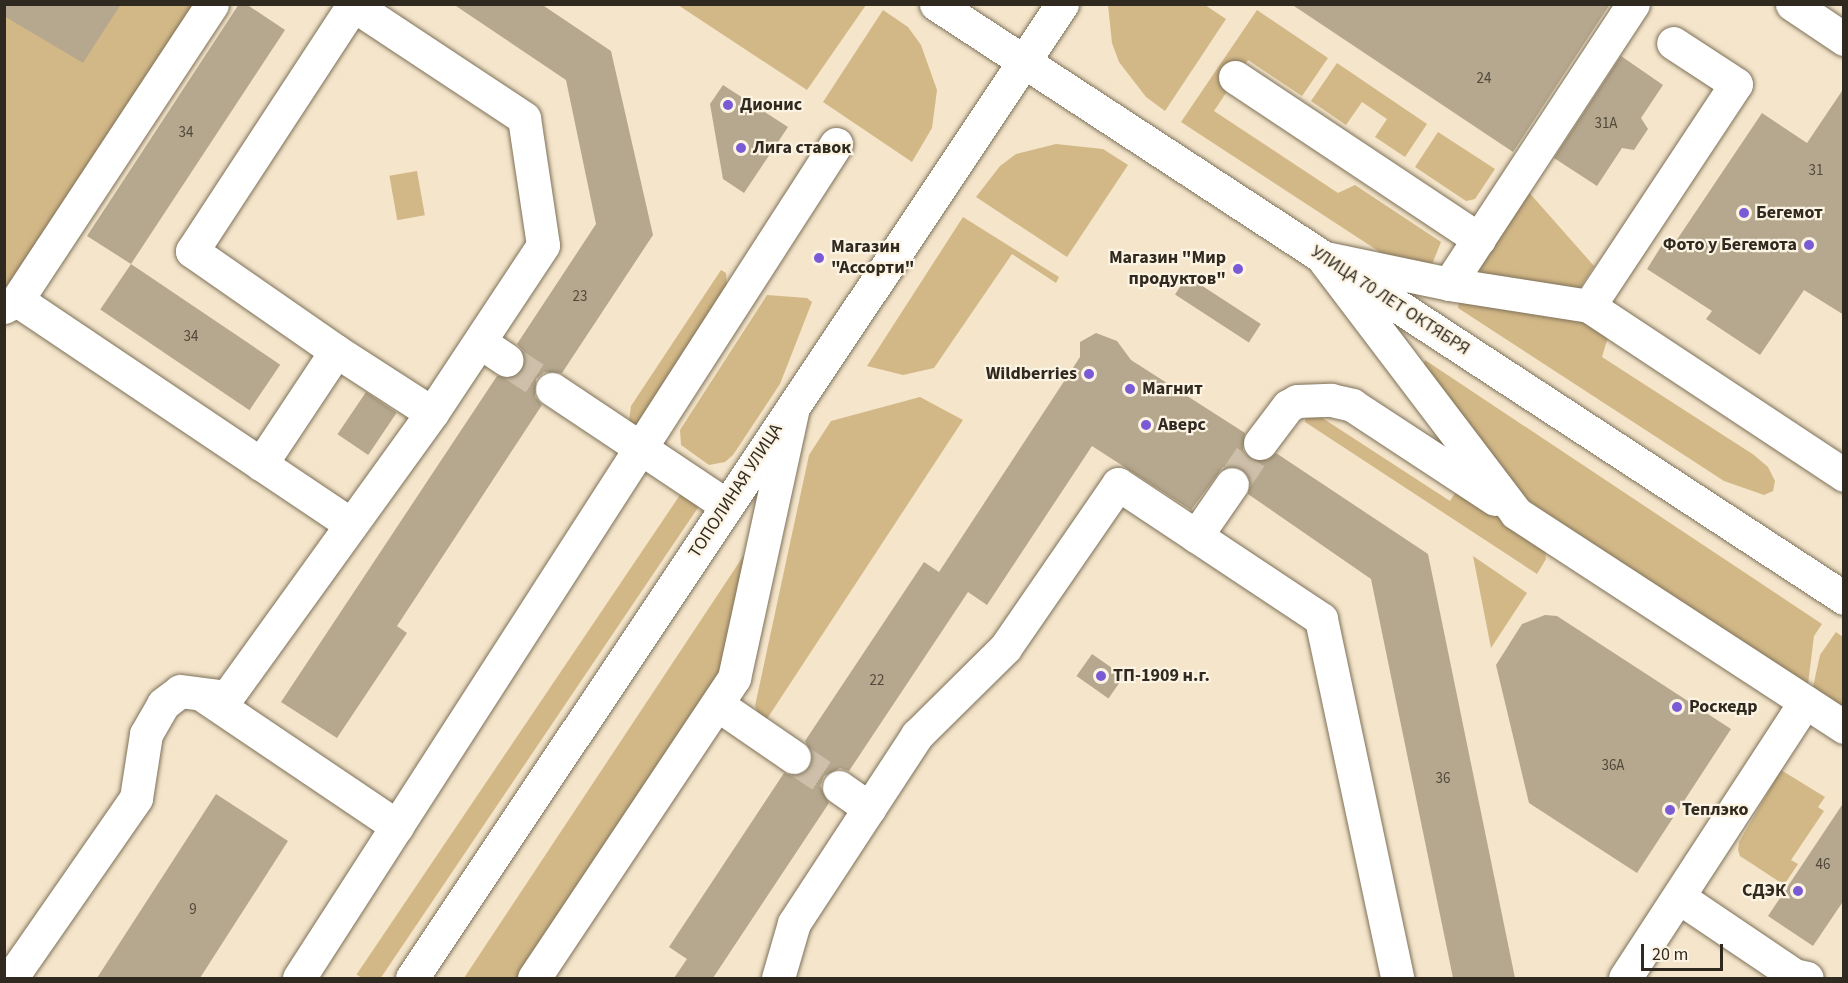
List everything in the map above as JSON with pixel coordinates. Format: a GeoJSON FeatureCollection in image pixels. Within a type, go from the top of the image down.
{"type":"FeatureCollection","features":[{"type":"Feature","properties":{"kind":"main road"},"geometry":{"type":"LineString","coordinates":[[212,4],[10,303],[261,464],[350,524]]}},
{"type":"Feature","properties":{"kind":"main road","name":"УЛИЦА 70 ЛЕТ ОКТЯБРЯ"},"geometry":{"type":"LineString","coordinates":[[936,4],[1844,598]]}},
{"type":"Feature","properties":{"kind":"main road","name":"ТОПОЛИНАЯ УЛИЦА"},"geometry":{"type":"LineString","coordinates":[[412,978],[794,401],[1062,4]]}},
{"type":"Feature","properties":{"kind":"main road"},"geometry":{"type":"LineString","coordinates":[[1449,284],[1634,4]]}},
{"type":"Feature","properties":{"kind":"main road"},"geometry":{"type":"LineString","coordinates":[[1792,4],[1844,39]]}},
{"type":"Feature","properties":{"kind":"main road"},"geometry":{"type":"LineString","coordinates":[[4,978],[18,968],[136,798],[146,734],[163,704],[180,691],[204,696],[227,697],[432,413],[543,245],[524,117],[353,5],[192,251],[336,351],[432,413]]}},
{"type":"Feature","properties":{"kind":"main road"},"geometry":{"type":"LineString","coordinates":[[1589,306],[1736,84],[1673,43]]}},
{"type":"Feature","properties":{"kind":"main road"},"geometry":{"type":"LineString","coordinates":[[1235,77],[1479,239]]}},
{"type":"Feature","properties":{"kind":"main road"},"geometry":{"type":"LineString","coordinates":[[299,978],[836,144]]}},
{"type":"Feature","properties":{"kind":"main road"},"geometry":{"type":"LineString","coordinates":[[1323,257],[1449,284],[1589,306],[1843,473]]}},
{"type":"Feature","properties":{"kind":"main road"},"geometry":{"type":"LineString","coordinates":[[1323,257],[1516,513]]}},
{"type":"Feature","properties":{"kind":"main road"},"geometry":{"type":"LineString","coordinates":[[480,342],[507,360]]}},
{"type":"Feature","properties":{"kind":"main road"},"geometry":{"type":"LineString","coordinates":[[261,464],[336,351]]}},
{"type":"Feature","properties":{"kind":"main road"},"geometry":{"type":"LineString","coordinates":[[552,389],[726,505]]}},
{"type":"Feature","properties":{"kind":"main road"},"geometry":{"type":"LineString","coordinates":[[1260,443],[1288,406],[1297,401],[1331,400],[1352,405],[1844,727]]}},
{"type":"Feature","properties":{"kind":"main road"},"geometry":{"type":"LineString","coordinates":[[534,978],[734,678],[794,401]]}},
{"type":"Feature","properties":{"kind":"main road"},"geometry":{"type":"LineString","coordinates":[[778,978],[794,923],[917,735],[1005,648],[1118,484],[1321,619],[1397,978]]}},
{"type":"Feature","properties":{"kind":"main road"},"geometry":{"type":"LineString","coordinates":[[1196,536],[1232,484]]}},
{"type":"Feature","properties":{"kind":"main road"},"geometry":{"type":"LineString","coordinates":[[204,696],[397,826]]}},
{"type":"Feature","properties":{"kind":"main road"},"geometry":{"type":"LineString","coordinates":[[1625,978],[1680,898],[1805,702]]}},
{"type":"Feature","properties":{"kind":"main road"},"geometry":{"type":"LineString","coordinates":[[718,705],[794,757]]}},
{"type":"Feature","properties":{"kind":"main road"},"geometry":{"type":"LineString","coordinates":[[839,787],[869,808]]}},
{"type":"Feature","properties":{"kind":"main road"},"geometry":{"type":"LineString","coordinates":[[1680,898],[1794,975],[1807,978]]}},
{"type":"Feature","properties":{"kind":"shaded area"},"geometry":{"type":"Polygon","coordinates":[[[206,4],[4,307],[4,16],[121,5],[206,4]]]}},
{"type":"Feature","properties":{"kind":"shaded area"},"geometry":{"type":"Polygon","coordinates":[[[678,5],[866,5],[807,90],[678,5]]]}},
{"type":"Feature","properties":{"kind":"shaded area"},"geometry":{"type":"Polygon","coordinates":[[[1108,5],[1205,5],[1226,19],[1165,111],[1146,97],[1119,62],[1112,43],[1108,5]]]}},
{"type":"Feature","properties":{"kind":"shaded area"},"geometry":{"type":"Polygon","coordinates":[[[883,10],[908,27],[921,45],[937,90],[932,128],[912,162],[823,102],[883,10]]]}},
{"type":"Feature","properties":{"kind":"shaded area"},"geometry":{"type":"Polygon","coordinates":[[[1257,10],[1328,58],[1302,96],[1248,60],[1214,111],[1338,193],[1355,185],[1441,242],[1431,267],[1386,256],[1181,122],[1257,10]]]}},
{"type":"Feature","properties":{"kind":"shaded area"},"geometry":{"type":"Polygon","coordinates":[[[1337,63],[1427,124],[1405,157],[1375,137],[1387,119],[1362,102],[1346,125],[1311,101],[1337,63]]]}},
{"type":"Feature","properties":{"kind":"shaded area"},"geometry":{"type":"Polygon","coordinates":[[[1438,132],[1495,169],[1475,199],[1466,201],[1415,167],[1438,132]]]}},
{"type":"Feature","properties":{"kind":"shaded area"},"geometry":{"type":"Polygon","coordinates":[[[1056,144],[1103,149],[1128,165],[1067,257],[976,197],[1000,166],[1016,154],[1056,144]]]}},
{"type":"Feature","properties":{"kind":"shaded area"},"geometry":{"type":"Polygon","coordinates":[[[417,171],[425,215],[397,220],[389,176],[417,171]]]}},
{"type":"Feature","properties":{"kind":"shaded area"},"geometry":{"type":"Polygon","coordinates":[[[1526,189],[1594,266],[1578,291],[1483,276],[1479,267],[1526,189]]]}},
{"type":"Feature","properties":{"kind":"shaded area"},"geometry":{"type":"Polygon","coordinates":[[[963,217],[1059,277],[1056,283],[1012,254],[934,368],[903,375],[867,366],[963,217]]]}},
{"type":"Feature","properties":{"kind":"shaded area"},"geometry":{"type":"Polygon","coordinates":[[[721,270],[726,273],[729,308],[646,426],[634,425],[629,421],[631,406],[721,270]]]}},
{"type":"Feature","properties":{"kind":"shaded area"},"geometry":{"type":"Polygon","coordinates":[[[767,295],[807,298],[812,302],[780,384],[733,455],[725,462],[709,465],[681,445],[680,430],[767,295]]]}},
{"type":"Feature","properties":{"kind":"shaded area"},"geometry":{"type":"Polygon","coordinates":[[[1459,301],[1588,322],[1608,337],[1602,357],[1754,455],[1768,467],[1775,481],[1773,491],[1764,495],[1724,481],[1458,308],[1459,301]]]}},
{"type":"Feature","properties":{"kind":"shaded area"},"geometry":{"type":"Polygon","coordinates":[[[1425,360],[1822,624],[1814,636],[1808,684],[1524,498],[1423,366],[1425,360]]]}},
{"type":"Feature","properties":{"kind":"shaded area"},"geometry":{"type":"Polygon","coordinates":[[[920,397],[963,420],[763,725],[755,706],[809,455],[831,421],[920,397]]]}},
{"type":"Feature","properties":{"kind":"shaded area"},"geometry":{"type":"Polygon","coordinates":[[[1307,408],[1450,501],[1459,487],[1544,543],[1546,559],[1537,574],[1305,422],[1307,408]]]}},
{"type":"Feature","properties":{"kind":"shaded area"},"geometry":{"type":"Polygon","coordinates":[[[682,492],[700,504],[381,978],[362,978],[357,974],[682,492]]]}},
{"type":"Feature","properties":{"kind":"shaded area"},"geometry":{"type":"Polygon","coordinates":[[[744,555],[729,680],[531,978],[464,978],[744,555]]]}},
{"type":"Feature","properties":{"kind":"shaded area"},"geometry":{"type":"Polygon","coordinates":[[[1473,556],[1527,593],[1491,648],[1473,556]]]}},
{"type":"Feature","properties":{"kind":"shaded area"},"geometry":{"type":"Polygon","coordinates":[[[1836,632],[1843,637],[1843,707],[1813,687],[1820,655],[1836,632]]]}},
{"type":"Feature","properties":{"kind":"shaded area"},"geometry":{"type":"Polygon","coordinates":[[[1781,770],[1825,797],[1818,807],[1824,811],[1791,860],[1798,864],[1784,885],[1740,856],[1738,850],[1739,842],[1781,770]]]}},
{"type":"Feature","properties":{"kind":"building"},"geometry":{"type":"Polygon","coordinates":[[[4,4],[121,4],[83,63],[4,16],[4,4]]]}},
{"type":"Feature","properties":{"kind":"building"},"geometry":{"type":"Polygon","coordinates":[[[239,4],[246,4],[285,30],[131,264],[87,236],[239,4]]]}},
{"type":"Feature","properties":{"kind":"building"},"geometry":{"type":"Polygon","coordinates":[[[453,4],[541,4],[611,51],[653,235],[562,373],[544,372],[536,379],[535,397],[542,405],[397,626],[407,633],[337,738],[281,702],[497,376],[515,377],[523,370],[524,352],[517,344],[596,224],[566,80],[453,4]]]}},
{"type":"Feature","properties":{"kind":"building"},"geometry":{"type":"Polygon","coordinates":[[[1291,4],[1610,4],[1513,152],[1291,4]]]}},
{"type":"Feature","properties":{"kind":"building"},"geometry":{"type":"Polygon","coordinates":[[[1621,56],[1663,85],[1641,118],[1648,129],[1634,150],[1622,148],[1597,186],[1554,158],[1621,56]]]}},
{"type":"Feature","properties":{"kind":"building"},"geometry":{"type":"Polygon","coordinates":[[[723,85],[788,127],[744,193],[723,179],[710,104],[723,85]]]}},
{"type":"Feature","properties":{"kind":"building"},"geometry":{"type":"Polygon","coordinates":[[[1844,88],[1844,315],[1804,290],[1760,355],[1706,319],[1712,311],[1647,269],[1662,245],[1670,250],[1762,113],[1807,143],[1844,88]]]}},
{"type":"Feature","properties":{"kind":"building"},"geometry":{"type":"Polygon","coordinates":[[[131,264],[280,365],[249,410],[100,310],[131,264]]]}},
{"type":"Feature","properties":{"kind":"building"},"geometry":{"type":"Polygon","coordinates":[[[1187,276],[1261,324],[1249,342],[1175,294],[1187,276]]]}},
{"type":"Feature","properties":{"kind":"building"},"geometry":{"type":"Polygon","coordinates":[[[1096,333],[1117,341],[1131,360],[1245,433],[1243,450],[1249,458],[1267,460],[1276,453],[1428,554],[1515,978],[1453,978],[1371,579],[1248,494],[1249,477],[1242,468],[1223,467],[1191,510],[1092,446],[987,605],[968,592],[849,771],[840,768],[824,776],[820,786],[829,803],[713,978],[674,978],[687,959],[669,947],[784,773],[793,776],[809,768],[813,758],[805,741],[924,562],[939,572],[1080,357],[1080,342],[1096,333]]]}},
{"type":"Feature","properties":{"kind":"building"},"geometry":{"type":"Polygon","coordinates":[[[366,392],[397,413],[368,455],[337,434],[366,392]]]}},
{"type":"Feature","properties":{"kind":"building"},"geometry":{"type":"Polygon","coordinates":[[[1545,615],[1557,616],[1731,729],[1637,873],[1529,803],[1496,665],[1522,624],[1545,615]]]}},
{"type":"Feature","properties":{"kind":"building","name":"ТП-1909 н.г."},"geometry":{"type":"Polygon","coordinates":[[[1092,654],[1124,676],[1108,698],[1077,676],[1092,654]]]}},
{"type":"Feature","properties":{"kind":"building"},"geometry":{"type":"Polygon","coordinates":[[[216,794],[288,841],[200,978],[97,978],[216,794]]]}},
{"type":"Feature","properties":{"kind":"building"},"geometry":{"type":"Polygon","coordinates":[[[1844,802],[1844,900],[1813,946],[1768,916],[1844,802]]]}},
{"type":"Feature","properties":{"kind":"tunnel"},"geometry":{"type":"LineString","coordinates":[[507,360],[552,389]]}},
{"type":"Feature","properties":{"kind":"tunnel"},"geometry":{"type":"LineString","coordinates":[[1232,484],[1260,443]]}},
{"type":"Feature","properties":{"kind":"tunnel"},"geometry":{"type":"LineString","coordinates":[[794,757],[839,787]]}},
{"type":"Feature","properties":{"kind":"place","name":"Дионис"},"geometry":{"type":"Point","coordinates":[728,105]}},
{"type":"Feature","properties":{"kind":"place","name":"Лига ставок"},"geometry":{"type":"Point","coordinates":[741,148]}},
{"type":"Feature","properties":{"kind":"place","name":"Бегемот"},"geometry":{"type":"Point","coordinates":[1744,213]}},
{"type":"Feature","properties":{"kind":"place","name":"Фото у Бегемота"},"geometry":{"type":"Point","coordinates":[1809,245]}},
{"type":"Feature","properties":{"kind":"place","name":"Магазин \"Ассорти\""},"geometry":{"type":"Point","coordinates":[819,258]}},
{"type":"Feature","properties":{"kind":"place","name":"Магазин \"Мир продуктов\""},"geometry":{"type":"Point","coordinates":[1238,269]}},
{"type":"Feature","properties":{"kind":"place","name":"Wildberries"},"geometry":{"type":"Point","coordinates":[1089,374]}},
{"type":"Feature","properties":{"kind":"place","name":"Магнит"},"geometry":{"type":"Point","coordinates":[1130,389]}},
{"type":"Feature","properties":{"kind":"place","name":"Аверс"},"geometry":{"type":"Point","coordinates":[1146,425]}},
{"type":"Feature","properties":{"kind":"place","name":"ТП-1909 н.г."},"geometry":{"type":"Point","coordinates":[1101,676]}},
{"type":"Feature","properties":{"kind":"place","name":"Роскедр"},"geometry":{"type":"Point","coordinates":[1677,707]}},
{"type":"Feature","properties":{"kind":"place","name":"Теплэко"},"geometry":{"type":"Point","coordinates":[1670,810]}},
{"type":"Feature","properties":{"kind":"place","name":"СДЭК"},"geometry":{"type":"Point","coordinates":[1798,891]}}]}
